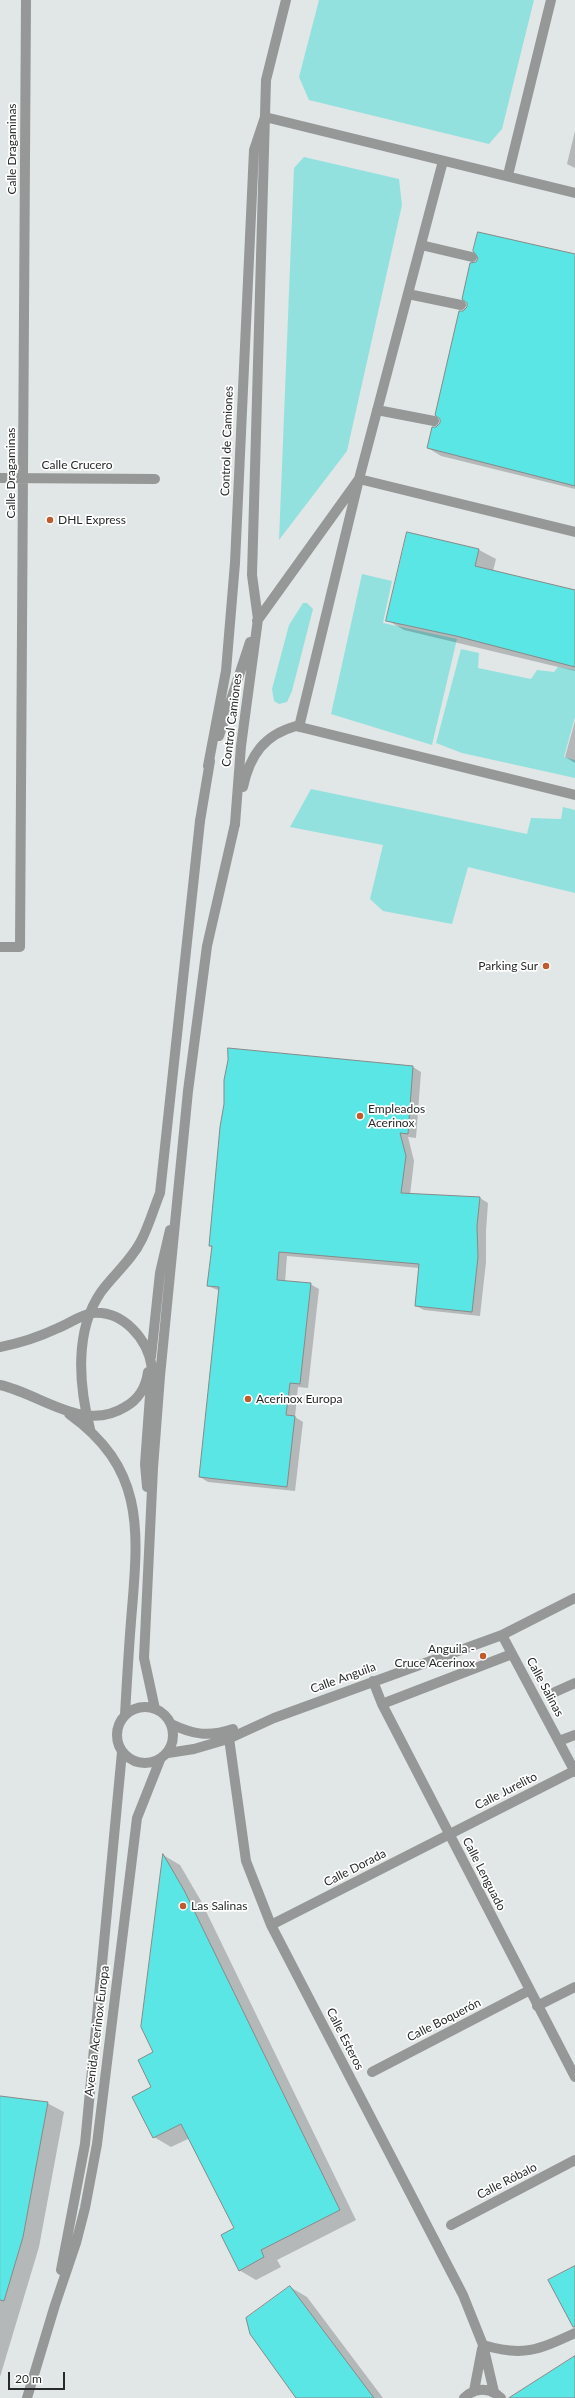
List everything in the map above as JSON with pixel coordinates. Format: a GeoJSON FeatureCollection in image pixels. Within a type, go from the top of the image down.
{"type":"FeatureCollection","features":[{"type":"Feature","properties":{"kind":"street","name":"Calle Dragaminas"},"geometry":{"type":"LineString","coordinates":[[0,947],[20,947],[26,0]]}},
{"type":"Feature","properties":{"kind":"street"},"geometry":{"type":"LineString","coordinates":[[258,618],[252,575],[266,80],[286,0]]}},
{"type":"Feature","properties":{"kind":"street"},"geometry":{"type":"LineString","coordinates":[[508,175],[551,0]]}},
{"type":"Feature","properties":{"kind":"street"},"geometry":{"type":"LineString","coordinates":[[265,117],[575,192]]}},
{"type":"Feature","properties":{"kind":"street","name":"Control de Camiones"},"geometry":{"type":"LineString","coordinates":[[208,766],[226,670],[235,563],[245,312],[254,150],[265,117]]}},
{"type":"Feature","properties":{"kind":"street"},"geometry":{"type":"LineString","coordinates":[[297,726],[359,479],[443,161]]}},
{"type":"Feature","properties":{"kind":"street"},"geometry":{"type":"LineString","coordinates":[[421,245],[472,257]]}},
{"type":"Feature","properties":{"kind":"street"},"geometry":{"type":"LineString","coordinates":[[408,294],[461,305]]}},
{"type":"Feature","properties":{"kind":"street"},"geometry":{"type":"LineString","coordinates":[[378,410],[434,421]]}},
{"type":"Feature","properties":{"kind":"street","name":"Calle Crucero"},"geometry":{"type":"LineString","coordinates":[[0,478],[154,479]]}},
{"type":"Feature","properties":{"kind":"street"},"geometry":{"type":"LineString","coordinates":[[90,1429],[82,1372],[82,1346],[90,1314],[101,1293],[129,1260],[142,1239],[160,1193],[200,821],[208,766],[258,618],[359,479]]}},
{"type":"Feature","properties":{"kind":"street"},"geometry":{"type":"LineString","coordinates":[[359,479],[575,532]]}},
{"type":"Feature","properties":{"kind":"street","name":"Control Camiones"},"geometry":{"type":"LineString","coordinates":[[235,824],[241,746],[258,618]]}},
{"type":"Feature","properties":{"kind":"street"},"geometry":{"type":"LineString","coordinates":[[155,1709],[144,1658],[151,1515],[160,1376],[188,1091],[208,946],[245,776],[252,756],[265,742],[282,730],[297,726],[575,795]]}},
{"type":"Feature","properties":{"kind":"street"},"geometry":{"type":"LineString","coordinates":[[0,1385],[14,1388],[64,1410],[87,1416],[117,1412],[130,1405],[143,1389],[151,1359],[160,1273],[167,1238],[176,1216]]}},
{"type":"Feature","properties":{"kind":"street"},"geometry":{"type":"LineString","coordinates":[[0,1347],[22,1343],[90,1314],[113,1316],[128,1324],[141,1338],[151,1359],[152,1378],[145,1464],[151,1515]]}},
{"type":"Feature","properties":{"kind":"street"},"geometry":{"type":"LineString","coordinates":[[64,1410],[90,1429],[115,1460],[128,1486],[136,1523],[125,1715],[117,1729],[118,1745],[122,1752],[133,1761],[139,1763],[153,1763],[164,1756],[173,1739],[171,1724],[162,1712],[155,1709],[139,1707],[125,1715]]}},
{"type":"Feature","properties":{"kind":"street","name":"Calle Anguila"},"geometry":{"type":"LineString","coordinates":[[164,1756],[194,1749],[373,1681],[502,1635],[575,1598]]}},
{"type":"Feature","properties":{"kind":"street","name":"Calle Salinas"},"geometry":{"type":"LineString","coordinates":[[502,1635],[575,1772]]}},
{"type":"Feature","properties":{"kind":"street"},"geometry":{"type":"LineString","coordinates":[[382,1704],[512,1654]]}},
{"type":"Feature","properties":{"kind":"street","name":"Calle Lenguado"},"geometry":{"type":"LineString","coordinates":[[373,1681],[382,1704],[450,1834],[528,1991],[575,2077]]}},
{"type":"Feature","properties":{"kind":"street"},"geometry":{"type":"LineString","coordinates":[[555,1692],[575,1683]]}},
{"type":"Feature","properties":{"kind":"street","name":"Calle Anguila"},"geometry":{"type":"LineString","coordinates":[[171,1724],[196,1734],[228,1735]]}},
{"type":"Feature","properties":{"kind":"street","name":"Calle Esteros"},"geometry":{"type":"LineString","coordinates":[[228,1735],[246,1861],[271,1925],[460,2289],[483,2345],[498,2395]]}},
{"type":"Feature","properties":{"kind":"street"},"geometry":{"type":"LineString","coordinates":[[559,1741],[575,1735]]}},
{"type":"Feature","properties":{"kind":"street","name":"Avenida Acerinox Europa"},"geometry":{"type":"LineString","coordinates":[[55,2305],[85,2144],[122,1752]]}},
{"type":"Feature","properties":{"kind":"street","name":"Avenida Acerinox Europa"},"geometry":{"type":"LineString","coordinates":[[27,2398],[86,2208],[97,2144],[137,1818],[164,1756]]}},
{"type":"Feature","properties":{"kind":"street","name":"Calle Jurelito"},"geometry":{"type":"LineString","coordinates":[[450,1834],[575,1772]]}},
{"type":"Feature","properties":{"kind":"street","name":"Calle Dorada"},"geometry":{"type":"LineString","coordinates":[[271,1925],[450,1834]]}},
{"type":"Feature","properties":{"kind":"street"},"geometry":{"type":"LineString","coordinates":[[537,2006],[575,1987]]}},
{"type":"Feature","properties":{"kind":"street","name":"Calle Boquerón"},"geometry":{"type":"LineString","coordinates":[[372,2072],[528,1991]]}},
{"type":"Feature","properties":{"kind":"street","name":"Calle Róbalo"},"geometry":{"type":"LineString","coordinates":[[451,2225],[575,2160]]}},
{"type":"Feature","properties":{"kind":"street"},"geometry":{"type":"LineString","coordinates":[[474,2391],[483,2345],[504,2352],[524,2352],[543,2348],[575,2333]]}},
{"type":"Feature","properties":{"kind":"street"},"geometry":{"type":"LineString","coordinates":[[464,2398],[474,2391],[485,2390],[498,2395]]}},
{"type":"Feature","properties":{"kind":"shaded area"},"geometry":{"type":"Polygon","coordinates":[[[319,0],[534,0],[502,129],[489,144],[309,100],[299,77],[319,0]]]}},
{"type":"Feature","properties":{"kind":"shaded area"},"geometry":{"type":"Polygon","coordinates":[[[304,157],[399,179],[402,205],[347,451],[279,540],[294,168],[304,157]]]}},
{"type":"Feature","properties":{"kind":"shaded area"},"geometry":{"type":"Polygon","coordinates":[[[362,574],[392,581],[383,623],[457,639],[432,745],[331,714],[362,574]]]}},
{"type":"Feature","properties":{"kind":"shaded area"},"geometry":{"type":"Polygon","coordinates":[[[303,603],[307,603],[313,609],[292,691],[287,702],[279,704],[274,701],[272,689],[289,625],[303,603]]]}},
{"type":"Feature","properties":{"kind":"shaded area"},"geometry":{"type":"Polygon","coordinates":[[[461,649],[479,653],[478,668],[531,679],[537,670],[554,672],[558,667],[575,670],[575,717],[564,757],[575,760],[575,778],[462,753],[436,743],[461,649]]]}},
{"type":"Feature","properties":{"kind":"shaded area"},"geometry":{"type":"Polygon","coordinates":[[[311,789],[527,834],[531,818],[561,819],[563,807],[575,810],[575,893],[468,867],[452,924],[383,911],[370,899],[383,845],[290,827],[311,789]]]}},
{"type":"Feature","properties":{"kind":"building"},"geometry":{"type":"Polygon","coordinates":[[[478,232],[575,254],[575,486],[427,448],[432,427],[436,427],[440,423],[440,419],[435,415],[459,311],[463,311],[467,307],[467,303],[462,299],[470,263],[476,262],[478,258],[473,251],[478,232]]]}},
{"type":"Feature","properties":{"kind":"building"},"geometry":{"type":"Polygon","coordinates":[[[407,532],[479,549],[475,566],[575,590],[575,667],[456,636],[386,621],[407,532]]]}},
{"type":"Feature","properties":{"kind":"building"},"geometry":{"type":"Polygon","coordinates":[[[228,1048],[413,1066],[408,1134],[400,1133],[406,1156],[401,1193],[480,1197],[477,1226],[478,1257],[472,1312],[415,1306],[419,1264],[279,1252],[277,1280],[311,1283],[300,1384],[290,1383],[286,1415],[295,1416],[287,1487],[199,1477],[219,1287],[207,1286],[212,1246],[209,1246],[220,1127],[224,1104],[224,1080],[228,1060],[228,1048]]]}},
{"type":"Feature","properties":{"kind":"building"},"geometry":{"type":"Polygon","coordinates":[[[163,1854],[184,1890],[340,2210],[261,2250],[264,2257],[239,2271],[221,2235],[234,2228],[181,2124],[153,2138],[132,2097],[151,2087],[138,2060],[153,2052],[141,2027],[163,1854]]]}},
{"type":"Feature","properties":{"kind":"building"},"geometry":{"type":"Polygon","coordinates":[[[0,2096],[48,2102],[23,2237],[4,2301],[0,2300],[0,2096]]]}},
{"type":"Feature","properties":{"kind":"building"},"geometry":{"type":"Polygon","coordinates":[[[575,2266],[575,2327],[573,2327],[548,2280],[575,2266]]]}},
{"type":"Feature","properties":{"kind":"building"},"geometry":{"type":"Polygon","coordinates":[[[290,2286],[374,2398],[296,2398],[250,2334],[246,2318],[290,2286]]]}},
{"type":"Feature","properties":{"kind":"building"},"geometry":{"type":"Polygon","coordinates":[[[575,2356],[575,2398],[509,2398],[575,2356]]]}},
{"type":"Feature","properties":{"kind":"place","name":"DHL Express"},"geometry":{"type":"Point","coordinates":[50,520]}},
{"type":"Feature","properties":{"kind":"place","name":"Parking Sur"},"geometry":{"type":"Point","coordinates":[546,966]}},
{"type":"Feature","properties":{"kind":"place","name":"Empleados Acerinox"},"geometry":{"type":"Point","coordinates":[360,1116]}},
{"type":"Feature","properties":{"kind":"place","name":"Acerinox Europa"},"geometry":{"type":"Point","coordinates":[248,1399]}},
{"type":"Feature","properties":{"kind":"place","name":"Anguila - Cruce Acerinox"},"geometry":{"type":"Point","coordinates":[483,1656]}},
{"type":"Feature","properties":{"kind":"place","name":"Las Salinas"},"geometry":{"type":"Point","coordinates":[183,1906]}}]}
